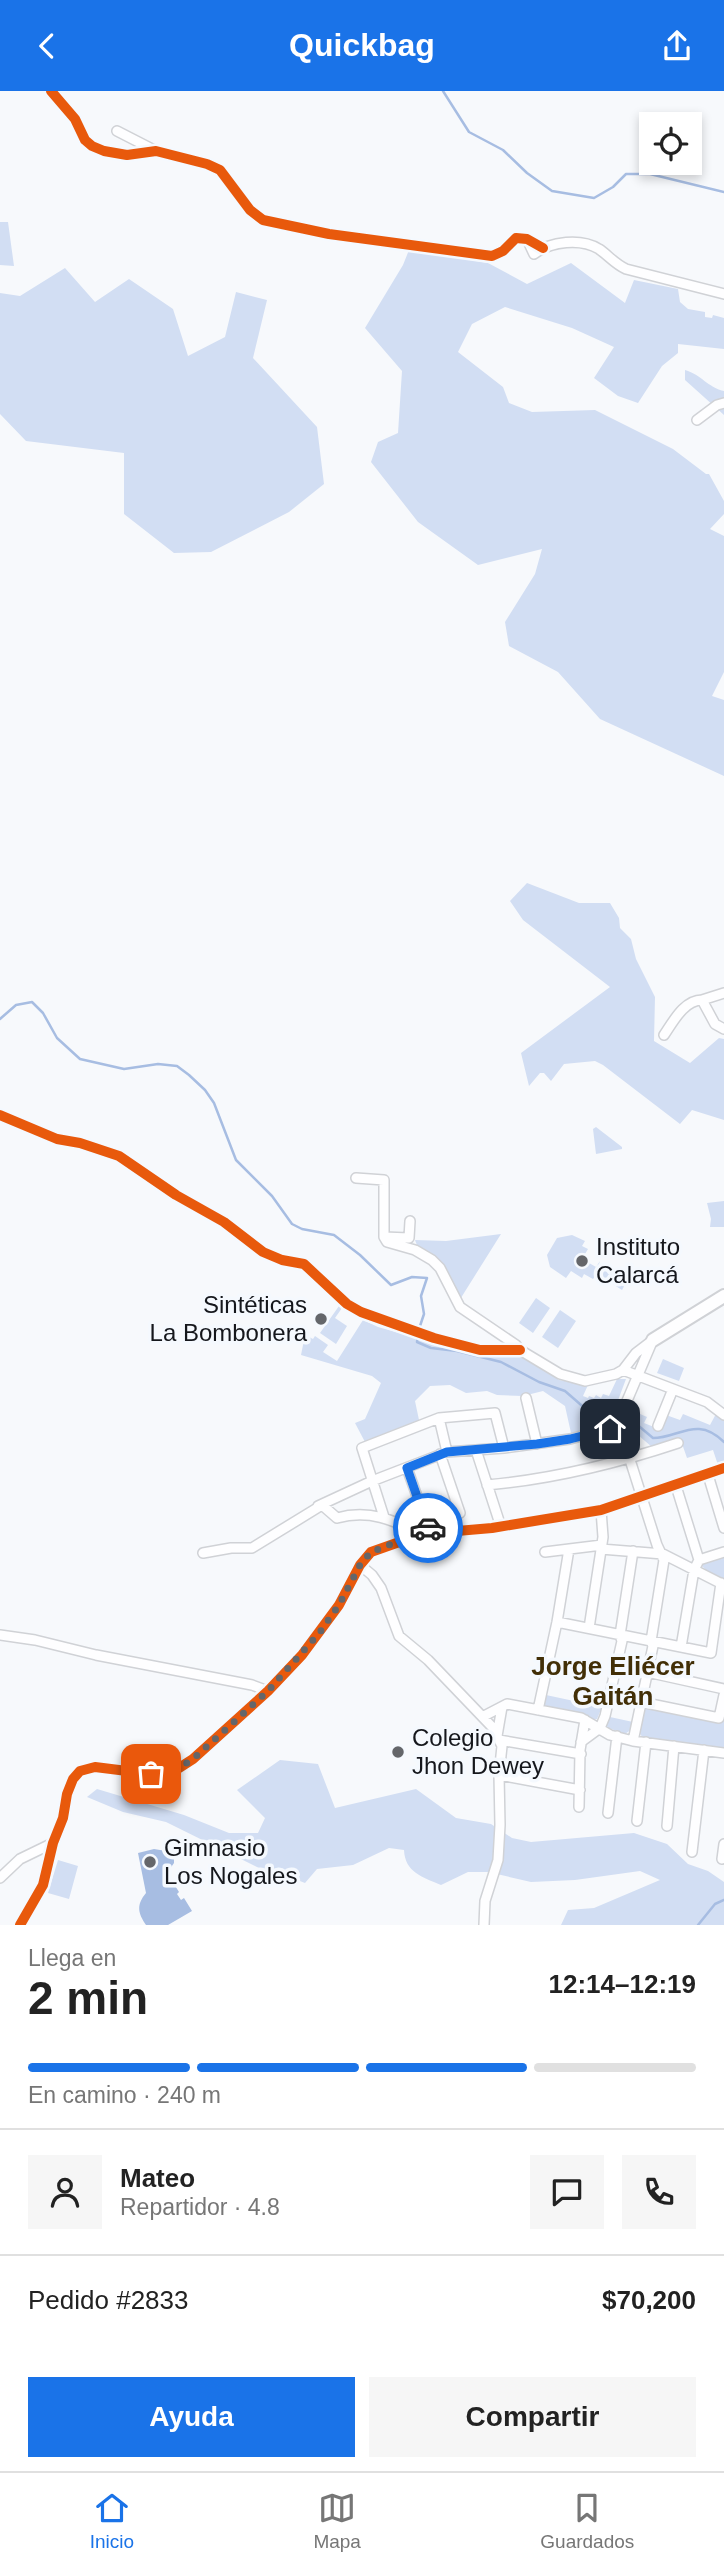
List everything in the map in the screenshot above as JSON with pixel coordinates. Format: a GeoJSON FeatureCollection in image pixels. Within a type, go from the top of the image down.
{"type":"FeatureCollection","features":[{"type":"Feature","properties":{"kind":"street"},"geometry":{"type":"LineString","coordinates":[[51,91],[75,119],[85,140],[92,146],[127,155],[156,151]]}},
{"type":"Feature","properties":{"kind":"street"},"geometry":{"type":"LineString","coordinates":[[117,131],[156,151],[220,170],[250,210],[263,220],[283,226],[492,255],[503,251],[516,238],[527,239],[538,251],[583,243],[598,249],[616,265],[626,269],[724,294]]}},
{"type":"Feature","properties":{"kind":"street"},"geometry":{"type":"LineString","coordinates":[[697,420],[724,403]]}},
{"type":"Feature","properties":{"kind":"street"},"geometry":{"type":"LineString","coordinates":[[664,1035],[690,1003],[724,993]]}},
{"type":"Feature","properties":{"kind":"street"},"geometry":{"type":"LineString","coordinates":[[702,1000],[715,1024],[724,1029]]}},
{"type":"Feature","properties":{"kind":"street"},"geometry":{"type":"LineString","coordinates":[[0,1115],[57,1139],[80,1143],[119,1156],[176,1195],[224,1221],[263,1252],[282,1260],[304,1264],[348,1304],[361,1312],[434,1338],[480,1350],[520,1350]]}},
{"type":"Feature","properties":{"kind":"street"},"geometry":{"type":"LineString","coordinates":[[355,1178],[384,1180],[384,1237],[387,1242],[415,1250],[432,1260],[440,1268],[460,1307],[550,1370],[572,1378],[585,1381],[600,1379],[623,1370],[636,1353],[653,1340],[724,1297]]}},
{"type":"Feature","properties":{"kind":"street"},"geometry":{"type":"LineString","coordinates":[[384,1237],[409,1238],[410,1221]]}},
{"type":"Feature","properties":{"kind":"street"},"geometry":{"type":"LineString","coordinates":[[633,1741],[653,1646],[651,1641],[664,1560],[618,1422],[653,1340]]}},
{"type":"Feature","properties":{"kind":"street"},"geometry":{"type":"LineString","coordinates":[[623,1370],[707,1402],[724,1415]]}},
{"type":"Feature","properties":{"kind":"street"},"geometry":{"type":"LineString","coordinates":[[658,1426],[673,1389]]}},
{"type":"Feature","properties":{"kind":"street"},"geometry":{"type":"LineString","coordinates":[[526,1398],[537,1444]]}},
{"type":"Feature","properties":{"kind":"street"},"geometry":{"type":"LineString","coordinates":[[384,1517],[362,1448],[439,1417],[495,1413],[504,1448]]}},
{"type":"Feature","properties":{"kind":"street"},"geometry":{"type":"LineString","coordinates":[[439,1417],[444,1453],[460,1513]]}},
{"type":"Feature","properties":{"kind":"street"},"geometry":{"type":"LineString","coordinates":[[203,1553],[231,1548],[252,1548],[318,1506],[372,1481],[444,1453],[570,1439],[618,1422]]}},
{"type":"Feature","properties":{"kind":"street"},"geometry":{"type":"LineString","coordinates":[[487,1485],[552,1478],[629,1459],[678,1443]]}},
{"type":"Feature","properties":{"kind":"street"},"geometry":{"type":"LineString","coordinates":[[476,1450],[501,1527]]}},
{"type":"Feature","properties":{"kind":"street"},"geometry":{"type":"LineString","coordinates":[[407,1468],[426,1533]]}},
{"type":"Feature","properties":{"kind":"street"},"geometry":{"type":"LineString","coordinates":[[20,1925],[43,1885],[53,1843],[61,1826],[70,1783],[80,1771],[95,1767],[151,1774],[179,1768],[193,1759],[268,1691],[320,1632],[339,1605],[360,1565],[378,1548],[426,1533],[501,1527],[601,1510],[724,1468]]}},
{"type":"Feature","properties":{"kind":"street"},"geometry":{"type":"LineString","coordinates":[[708,1475],[724,1528]]}},
{"type":"Feature","properties":{"kind":"street"},"geometry":{"type":"LineString","coordinates":[[676,1486],[697,1565],[681,1647]]}},
{"type":"Feature","properties":{"kind":"street"},"geometry":{"type":"LineString","coordinates":[[318,1506],[325,1505],[337,1518],[359,1514],[384,1517],[426,1533]]}},
{"type":"Feature","properties":{"kind":"street"},"geometry":{"type":"LineString","coordinates":[[589,1629],[602,1547],[601,1510]]}},
{"type":"Feature","properties":{"kind":"street"},"geometry":{"type":"LineString","coordinates":[[545,1552],[602,1547],[663,1554],[697,1565],[723,1584],[711,1653],[557,1622]]}},
{"type":"Feature","properties":{"kind":"street"},"geometry":{"type":"LineString","coordinates":[[538,1710],[569,1549]]}},
{"type":"Feature","properties":{"kind":"street"},"geometry":{"type":"LineString","coordinates":[[581,1742],[600,1728],[605,1716],[622,1641],[620,1635],[633,1551]]}},
{"type":"Feature","properties":{"kind":"street"},"geometry":{"type":"LineString","coordinates":[[697,1565],[724,1552]]}},
{"type":"Feature","properties":{"kind":"street"},"geometry":{"type":"LineString","coordinates":[[360,1565],[376,1580],[399,1636],[428,1660],[484,1716],[502,1746],[498,1860],[485,1901],[484,1925]]}},
{"type":"Feature","properties":{"kind":"street"},"geometry":{"type":"LineString","coordinates":[[714,1632],[724,1626]]}},
{"type":"Feature","properties":{"kind":"street"},"geometry":{"type":"LineString","coordinates":[[0,1635],[36,1640],[96,1655],[252,1685],[268,1691]]}},
{"type":"Feature","properties":{"kind":"street"},"geometry":{"type":"LineString","coordinates":[[647,1672],[724,1689]]}},
{"type":"Feature","properties":{"kind":"street"},"geometry":{"type":"LineString","coordinates":[[641,1702],[719,1718],[724,1695]]}},
{"type":"Feature","properties":{"kind":"street"},"geometry":{"type":"LineString","coordinates":[[484,1716],[507,1704],[585,1720],[633,1741],[724,1753]]}},
{"type":"Feature","properties":{"kind":"street"},"geometry":{"type":"LineString","coordinates":[[498,1736],[502,1707]]}},
{"type":"Feature","properties":{"kind":"street"},"geometry":{"type":"LineString","coordinates":[[579,1807],[581,1742],[585,1720]]}},
{"type":"Feature","properties":{"kind":"street"},"geometry":{"type":"LineString","coordinates":[[498,1736],[581,1754]]}},
{"type":"Feature","properties":{"kind":"street"},"geometry":{"type":"LineString","coordinates":[[608,1813],[617,1736]]}},
{"type":"Feature","properties":{"kind":"street"},"geometry":{"type":"LineString","coordinates":[[637,1821],[646,1742]]}},
{"type":"Feature","properties":{"kind":"street"},"geometry":{"type":"LineString","coordinates":[[667,1826],[674,1746]]}},
{"type":"Feature","properties":{"kind":"street"},"geometry":{"type":"LineString","coordinates":[[692,1852],[704,1750]]}},
{"type":"Feature","properties":{"kind":"street"},"geometry":{"type":"LineString","coordinates":[[499,1775],[580,1790]]}},
{"type":"Feature","properties":{"kind":"street"},"geometry":{"type":"LineString","coordinates":[[0,1878],[20,1859],[53,1843]]}},
{"type":"Feature","properties":{"kind":"street"},"geometry":{"type":"LineString","coordinates":[[722,1859],[724,1844]]}},
{"type":"Feature","properties":{"kind":"shaded area"},"geometry":{"type":"Polygon","coordinates":[[[0,222],[8,222],[14,266],[0,265],[0,222]]]}},
{"type":"Feature","properties":{"kind":"shaded area"},"geometry":{"type":"Polygon","coordinates":[[[409,250],[488,263],[527,284],[571,263],[625,303],[634,280],[678,289],[680,302],[688,309],[705,312],[705,317],[712,318],[713,315],[724,318],[724,349],[678,344],[678,353],[662,366],[638,403],[618,396],[594,378],[614,347],[572,328],[505,307],[472,324],[458,352],[503,387],[509,403],[532,412],[595,410],[673,449],[709,474],[724,501],[724,514],[710,529],[724,536],[724,672],[712,696],[724,700],[724,776],[600,719],[558,672],[509,646],[505,622],[535,574],[542,549],[478,565],[418,522],[371,462],[378,442],[398,433],[402,371],[365,328],[403,265],[409,250]]]}},
{"type":"Feature","properties":{"kind":"shaded area"},"geometry":{"type":"Polygon","coordinates":[[[65,268],[95,302],[129,279],[173,309],[188,356],[225,337],[236,292],[267,300],[253,358],[317,427],[324,484],[289,512],[211,552],[174,553],[124,514],[124,453],[26,441],[0,414],[0,293],[20,296],[65,268]]]}},
{"type":"Feature","properties":{"kind":"shaded area"},"geometry":{"type":"Polygon","coordinates":[[[685,370],[724,391],[724,415],[685,380],[685,370]]]}},
{"type":"Feature","properties":{"kind":"shaded area"},"geometry":{"type":"Polygon","coordinates":[[[527,883],[579,903],[610,903],[619,918],[620,928],[631,939],[636,959],[655,997],[654,1041],[690,1063],[719,1038],[724,1039],[724,1120],[692,1110],[680,1124],[595,1061],[564,1064],[551,1081],[544,1073],[540,1073],[529,1086],[521,1053],[610,987],[523,920],[510,901],[527,883]]]}},
{"type":"Feature","properties":{"kind":"shaded area"},"geometry":{"type":"Polygon","coordinates":[[[596,1127],[622,1149],[596,1154],[593,1129],[596,1127]]]}},
{"type":"Feature","properties":{"kind":"shaded area"},"geometry":{"type":"Polygon","coordinates":[[[724,1201],[724,1227],[710,1227],[707,1203],[724,1201]]]}},
{"type":"Feature","properties":{"kind":"shaded area"},"geometry":{"type":"Polygon","coordinates":[[[501,1234],[459,1301],[442,1263],[418,1248],[415,1240],[446,1241],[501,1234]]]}},
{"type":"Feature","properties":{"kind":"shaded area"},"geometry":{"type":"Polygon","coordinates":[[[572,1235],[585,1241],[582,1246],[588,1249],[582,1259],[596,1267],[600,1261],[599,1264],[614,1273],[619,1267],[631,1274],[622,1290],[597,1274],[593,1279],[584,1274],[582,1278],[571,1271],[566,1278],[550,1267],[547,1255],[557,1238],[572,1235]]]}},
{"type":"Feature","properties":{"kind":"shaded area"},"geometry":{"type":"Polygon","coordinates":[[[536,1298],[550,1308],[533,1333],[519,1323],[536,1298]]]}},
{"type":"Feature","properties":{"kind":"shaded area"},"geometry":{"type":"Polygon","coordinates":[[[339,1306],[342,1308],[335,1318],[347,1326],[336,1344],[320,1333],[339,1306]]]}},
{"type":"Feature","properties":{"kind":"shaded area"},"geometry":{"type":"Polygon","coordinates":[[[560,1310],[576,1321],[558,1348],[542,1337],[560,1310]]]}},
{"type":"Feature","properties":{"kind":"shaded area"},"geometry":{"type":"Polygon","coordinates":[[[363,1320],[378,1327],[459,1350],[481,1354],[513,1353],[559,1380],[588,1385],[583,1396],[588,1398],[594,1398],[596,1395],[601,1398],[603,1394],[609,1396],[617,1379],[626,1379],[607,1423],[571,1433],[565,1406],[543,1391],[523,1396],[497,1395],[487,1391],[466,1393],[450,1385],[430,1386],[415,1401],[419,1420],[365,1442],[355,1423],[365,1419],[381,1383],[372,1376],[301,1355],[305,1335],[313,1339],[315,1336],[328,1345],[323,1352],[337,1361],[363,1320]]]}},
{"type":"Feature","properties":{"kind":"shaded area"},"geometry":{"type":"Polygon","coordinates":[[[663,1359],[684,1368],[679,1381],[657,1373],[663,1359]]]}},
{"type":"Feature","properties":{"kind":"shaded area"},"geometry":{"type":"Polygon","coordinates":[[[631,1410],[647,1417],[644,1423],[659,1429],[666,1415],[680,1420],[683,1414],[710,1425],[717,1412],[724,1419],[724,1462],[718,1465],[713,1450],[687,1458],[680,1438],[652,1447],[624,1423],[627,1411],[631,1410]]]}},
{"type":"Feature","properties":{"kind":"shaded area"},"geometry":{"type":"Polygon","coordinates":[[[724,1556],[724,1581],[710,1574],[701,1565],[724,1556]]]}},
{"type":"Feature","properties":{"kind":"shaded area"},"geometry":{"type":"Polygon","coordinates":[[[546,1695],[602,1707],[597,1719],[593,1720],[545,1707],[542,1705],[546,1695]]]}},
{"type":"Feature","properties":{"kind":"shaded area"},"geometry":{"type":"Polygon","coordinates":[[[644,1706],[721,1722],[724,1707],[724,1749],[643,1738],[638,1731],[644,1706]]]}},
{"type":"Feature","properties":{"kind":"shaded area"},"geometry":{"type":"Polygon","coordinates":[[[610,1717],[633,1722],[632,1729],[625,1734],[606,1727],[610,1717]]]}},
{"type":"Feature","properties":{"kind":"shaded area"},"geometry":{"type":"Polygon","coordinates":[[[280,1760],[318,1764],[335,1808],[416,1789],[456,1818],[491,1824],[512,1838],[531,1842],[634,1833],[667,1844],[688,1864],[708,1871],[724,1882],[724,1925],[561,1925],[568,1910],[594,1908],[660,1880],[640,1871],[575,1880],[531,1882],[488,1872],[468,1872],[441,1885],[411,1869],[404,1850],[389,1848],[353,1865],[317,1869],[305,1883],[269,1869],[259,1868],[166,1822],[123,1812],[87,1797],[97,1789],[184,1815],[229,1833],[258,1833],[265,1818],[237,1790],[280,1760]]]}},
{"type":"Feature","properties":{"kind":"shaded area"},"geometry":{"type":"Polygon","coordinates":[[[58,1860],[78,1866],[69,1899],[48,1893],[58,1860]]]}},
{"type":"Feature","properties":{"kind":"water"},"geometry":{"type":"Polygon","coordinates":[[[154,1849],[174,1856],[174,1863],[167,1873],[179,1892],[177,1894],[181,1900],[184,1898],[192,1911],[168,1925],[146,1925],[140,1913],[139,1905],[146,1893],[138,1853],[154,1849]]]}},
{"type":"Feature","properties":{"kind":"waterway"},"geometry":{"type":"LineString","coordinates":[[443,91],[469,132],[503,150],[527,173],[552,191],[594,198],[613,187],[626,174],[650,174],[724,192]]}},
{"type":"Feature","properties":{"kind":"waterway"},"geometry":{"type":"LineString","coordinates":[[0,1019],[16,1005],[32,1002],[43,1013],[57,1038],[80,1059],[124,1069],[158,1064],[177,1066],[205,1090],[214,1103],[236,1160],[272,1196],[292,1224],[302,1229],[334,1235],[360,1255],[391,1285],[412,1277],[427,1278],[421,1296],[424,1314],[419,1329]]}},
{"type":"Feature","properties":{"kind":"waterway"},"geometry":{"type":"LineString","coordinates":[[418,1335],[417,1342],[431,1348],[457,1351],[501,1362],[539,1382],[565,1391],[588,1411],[600,1414],[613,1410],[628,1417],[653,1438],[697,1429],[714,1434],[724,1442]]}},
{"type":"Feature","properties":{"kind":"waterway"},"geometry":{"type":"LineString","coordinates":[[698,1925],[715,1904],[724,1900]]}},
{"type":"Feature","properties":{"kind":"cycle path"},"geometry":{"type":"LineString","coordinates":[[51,91],[75,119],[85,140],[92,146],[127,155],[156,151],[207,164],[220,170],[250,210],[263,220],[329,234],[492,256],[503,251],[516,238],[527,239],[543,248]]}},
{"type":"Feature","properties":{"kind":"cycle path"},"geometry":{"type":"LineString","coordinates":[[0,1115],[57,1139],[80,1143],[119,1156],[176,1195],[224,1222],[263,1252],[282,1260],[304,1264],[347,1304],[361,1312],[434,1338],[480,1350],[520,1350]]}},
{"type":"Feature","properties":{"kind":"cycle path"},"geometry":{"type":"LineString","coordinates":[[20,1925],[43,1885],[53,1843],[63,1818],[67,1794],[73,1779],[80,1771],[95,1767],[151,1774],[168,1772],[193,1759],[268,1691],[302,1655],[339,1605],[360,1565],[371,1552],[422,1534],[492,1528],[601,1510],[724,1468]]}},
{"type":"Feature","properties":{"kind":"way so far"},"geometry":{"type":"LineString","coordinates":[[151,1774],[168,1772],[193,1759],[268,1691],[320,1632],[339,1605],[360,1565],[371,1552],[407,1538],[430,1533],[428,1528]]}},
{"type":"Feature","properties":{"kind":"place","name":"Instituto Calarcá"},"geometry":{"type":"Point","coordinates":[582,1261]}},
{"type":"Feature","properties":{"kind":"place","name":"Sintéticas La Bombonera"},"geometry":{"type":"Point","coordinates":[321,1319]}},
{"type":"Feature","properties":{"kind":"place","name":"Colegio Jhon Dewey"},"geometry":{"type":"Point","coordinates":[398,1752]}},
{"type":"Feature","properties":{"kind":"place","name":"Gimnasio Los Nogales"},"geometry":{"type":"Point","coordinates":[150,1862]}},
{"type":"Feature","properties":{"kind":"district","name":"Jorge Eliécer Gaitán"},"geometry":{"type":"Point","coordinates":[613,1680]}},
{"type":"Feature","properties":{"kind":"route"},"geometry":{"type":"LineString","coordinates":[[428,1528],[407,1468],[447,1452],[537,1444],[610,1429]]}}]}
